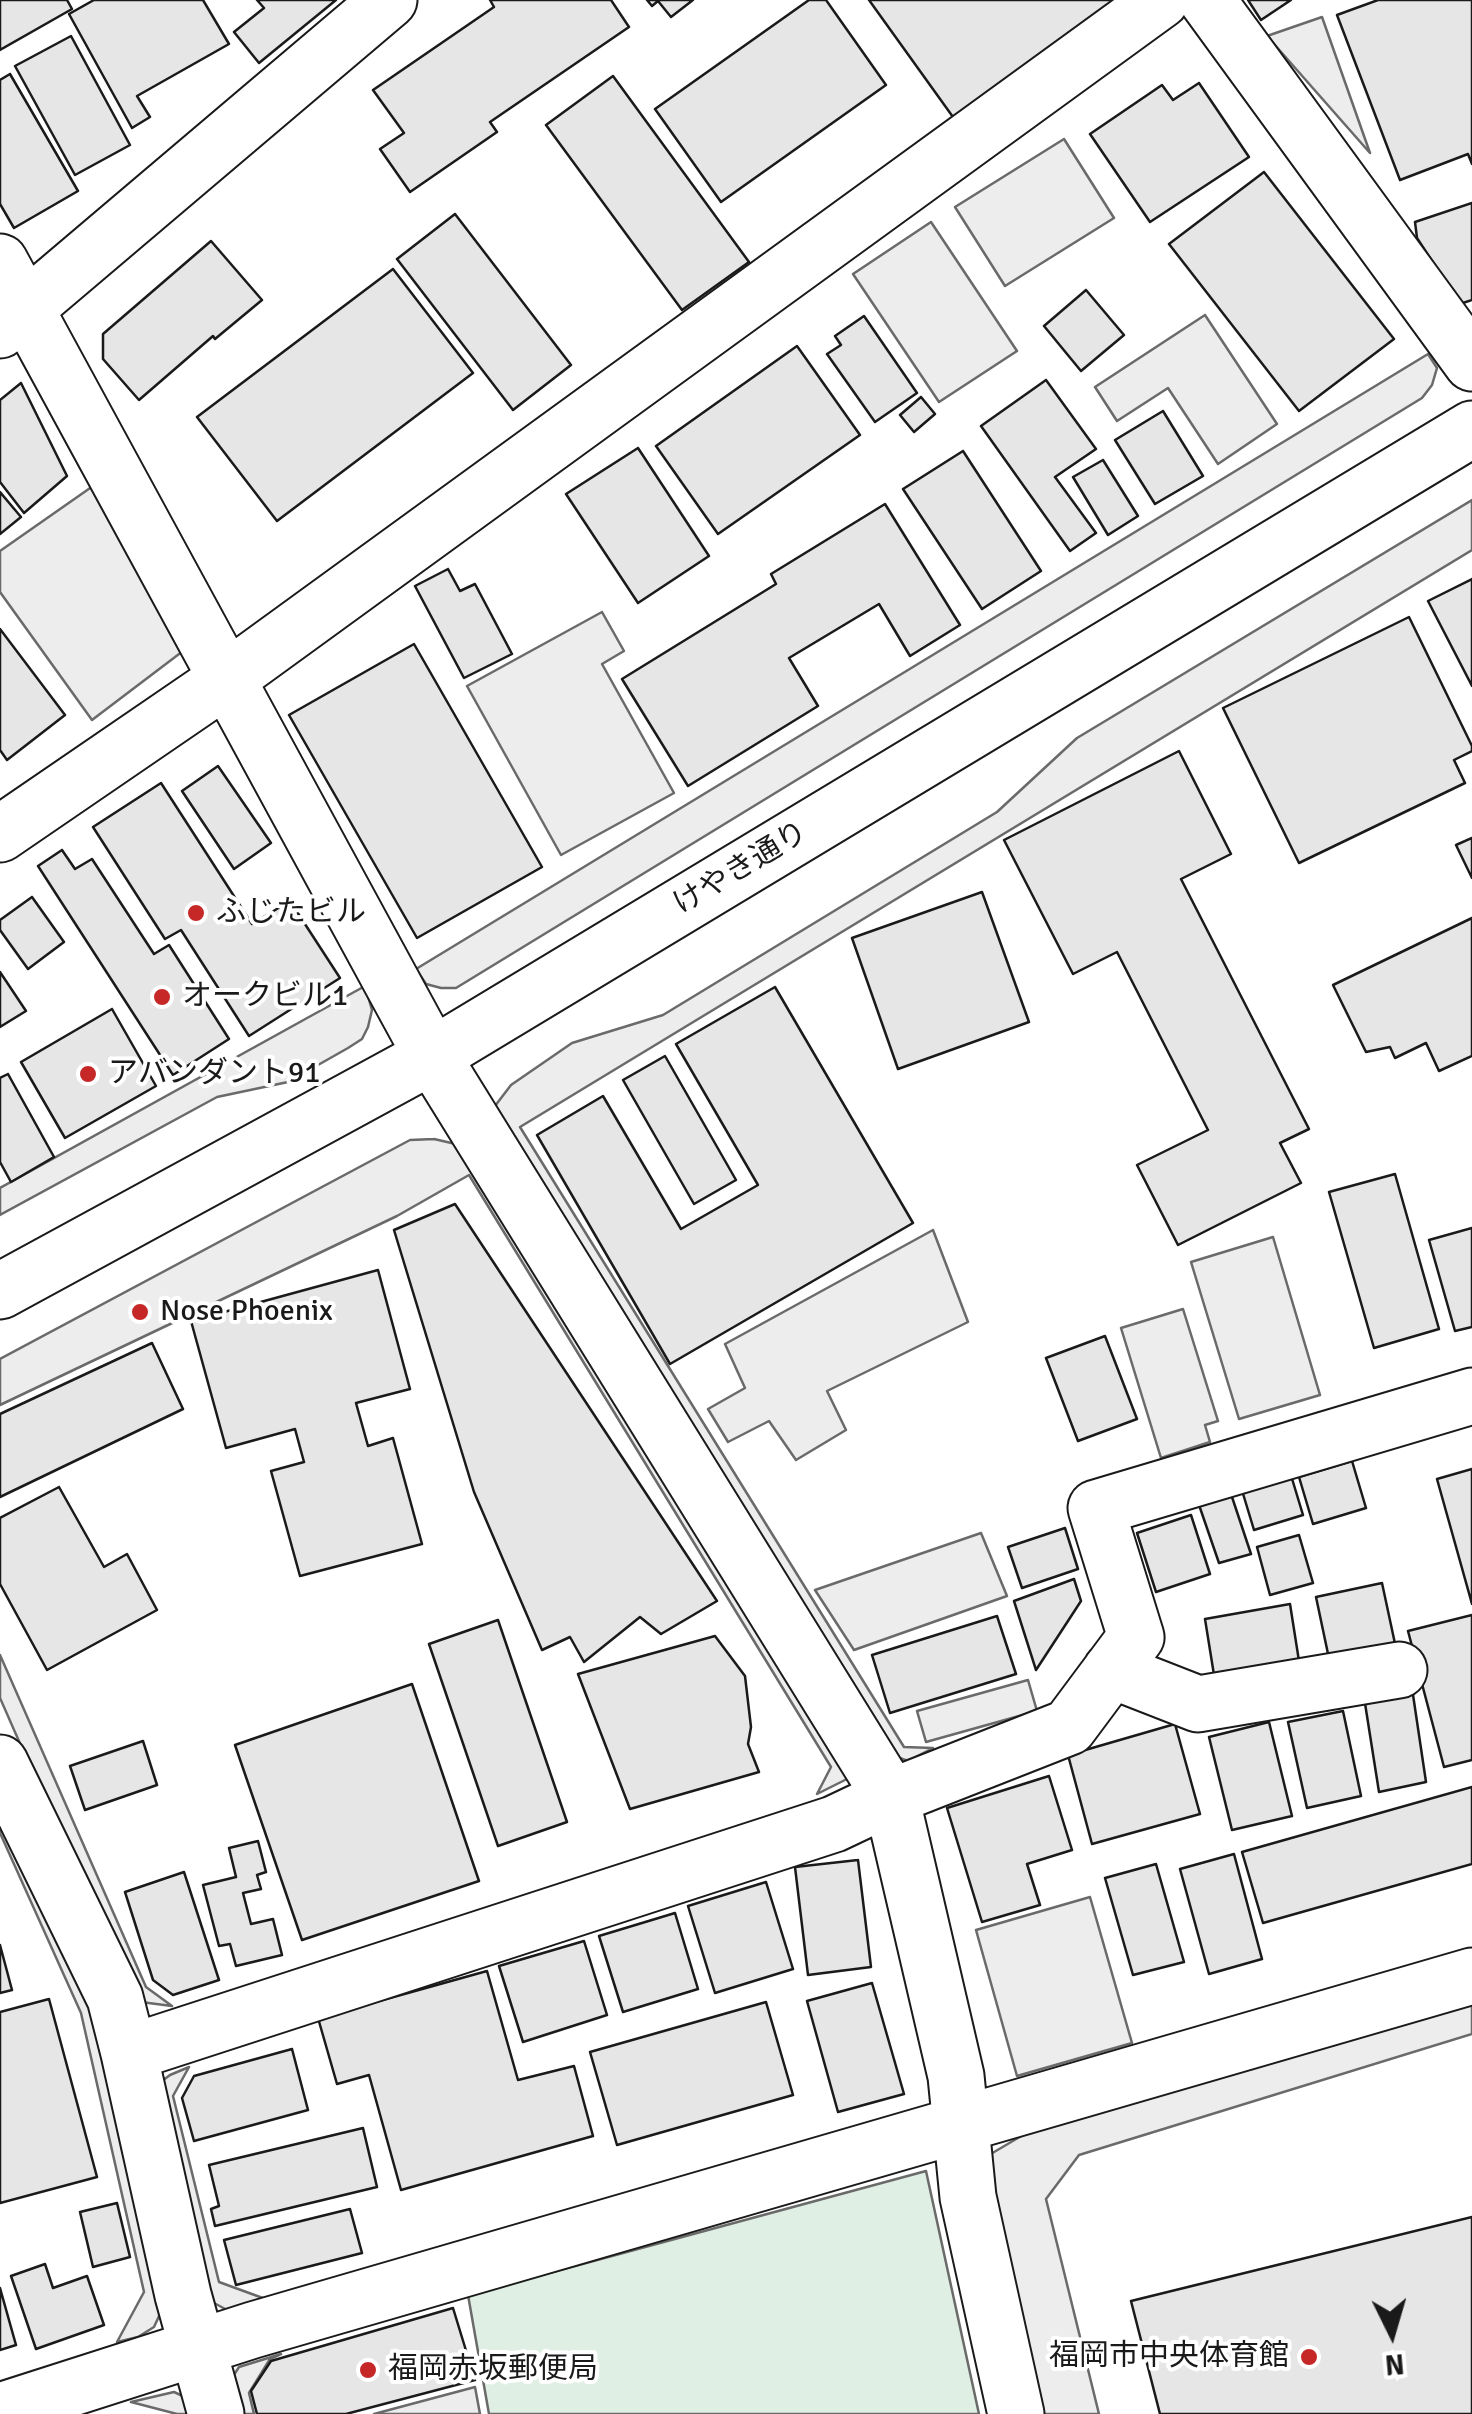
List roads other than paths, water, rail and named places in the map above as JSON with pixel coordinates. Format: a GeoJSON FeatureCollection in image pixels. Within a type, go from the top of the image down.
{"type":"FeatureCollection","features":[{"type":"Feature","properties":{"kind":"main road"},"geometry":{"type":"LineString","coordinates":[[13,320],[389,0]]}},
{"type":"Feature","properties":{"kind":"main road"},"geometry":{"type":"LineString","coordinates":[[0,834],[228,678],[1160,0]]}},
{"type":"Feature","properties":{"kind":"main road"},"geometry":{"type":"LineString","coordinates":[[1207,0],[1472,363]]}},
{"type":"Feature","properties":{"kind":"main road"},"geometry":{"type":"LineString","coordinates":[[0,262],[13,320],[228,678],[432,1056],[891,1797],[956,2076],[968,2197],[1016,2414]]}},
{"type":"Feature","properties":{"kind":"main road","name":"けやき通り"},"geometry":{"type":"LineString","coordinates":[[0,1291],[432,1056],[1472,429]]}},
{"type":"Feature","properties":{"kind":"main road"},"geometry":{"type":"LineString","coordinates":[[130,2053],[834,1824],[891,1797],[1069,1728],[1136,1637],[1096,1508],[1472,1396]]}},
{"type":"Feature","properties":{"kind":"main road"},"geometry":{"type":"LineString","coordinates":[[1111,1670],[1198,1704],[1399,1670]]}},
{"type":"Feature","properties":{"kind":"main road"},"geometry":{"type":"LineString","coordinates":[[0,1763],[114,1998],[216,2414]]}},
{"type":"Feature","properties":{"kind":"main road"},"geometry":{"type":"LineString","coordinates":[[0,2410],[198,2347],[1472,1976]]}},
{"type":"Feature","properties":{"kind":"place","name":"ふじたビル"},"geometry":{"type":"Point","coordinates":[196,913]}},
{"type":"Feature","properties":{"kind":"place","name":"オークビル1"},"geometry":{"type":"Point","coordinates":[162,997]}},
{"type":"Feature","properties":{"kind":"place","name":"アバンダント91"},"geometry":{"type":"Point","coordinates":[88,1074]}},
{"type":"Feature","properties":{"kind":"place","name":"Nose Phoenix"},"geometry":{"type":"Point","coordinates":[140,1312]}},
{"type":"Feature","properties":{"kind":"place","name":"福岡市中央体育館"},"geometry":{"type":"Point","coordinates":[1309,2357]}},
{"type":"Feature","properties":{"kind":"place","name":"福岡赤坂郵便局"},"geometry":{"type":"Point","coordinates":[368,2370]}}]}
